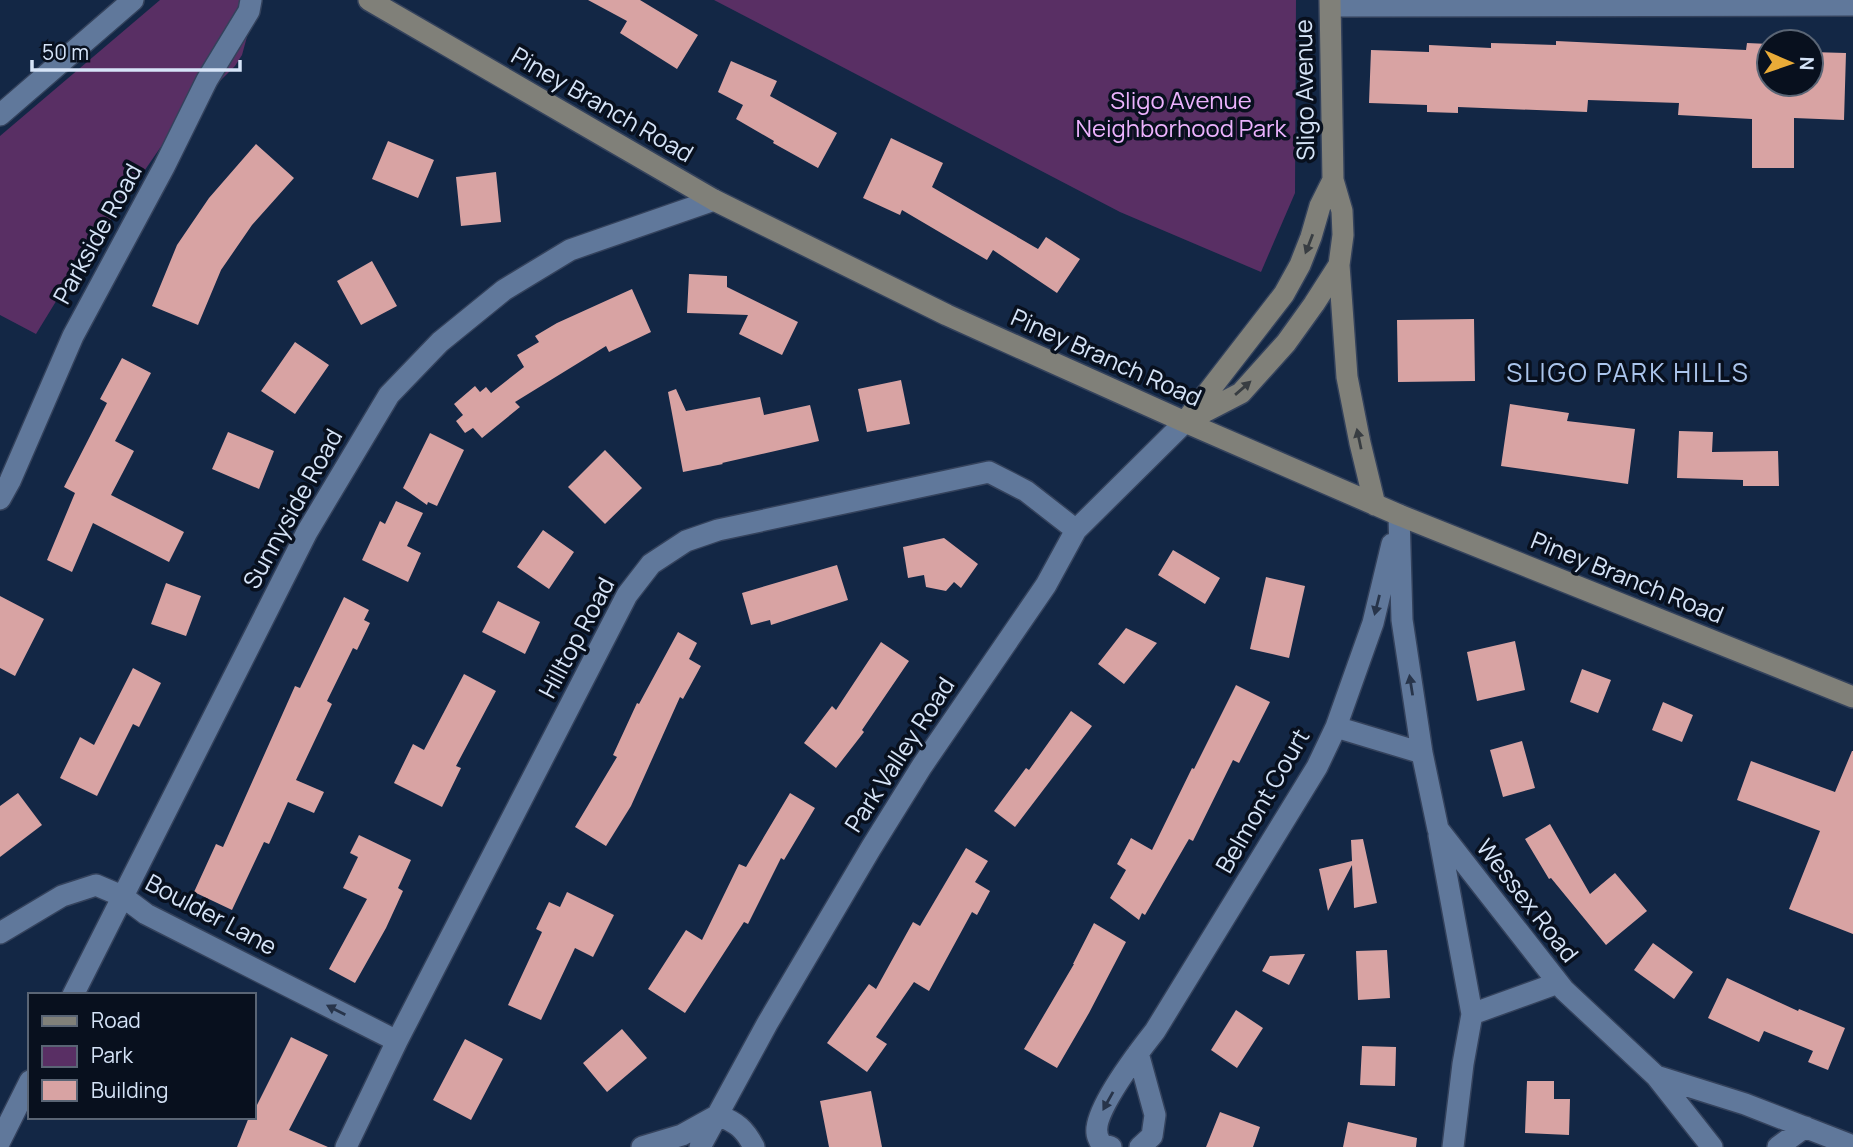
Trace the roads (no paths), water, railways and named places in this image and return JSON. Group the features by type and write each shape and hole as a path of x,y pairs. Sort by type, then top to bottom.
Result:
{"main road":[{"name":"Piney Branch Road","path":"369,0 714,200 947,315 1375,505 1853,697"},
{"name":"Sligo Avenue","path":"1185,422 1241,393 1286,343 1339,265 1343,235 1342,211 1333,180 1331,3"},
{"name":"Sligo Avenue","path":"1185,422 1284,294 1300,265 1320,206 1333,180"},
{"path":"1339,265 1347,377 1375,505"}],"street":[{"path":"0,115 133,0"},
{"name":"Parkside Road","path":"0,499 73,336 164,167 207,80 249,11 251,0"},
{"path":"1331,3 1853,5"},
{"name":"Sunnyside Road","path":"74,993 307,532 389,394 440,342 504,290 570,250 714,200"},
{"name":"Park Valley Road","path":"700,1147 767,1024 871,848 922,766 1046,585 1076,530 1185,422"},
{"name":"Hilltop Road","path":"346,1147 397,1041 627,595 651,564 686,541 718,530 989,472 1026,491 1076,530"},
{"name":"Belmont Court","path":"1111,1147 1101,1144 1096,1132 1101,1114 1317,767 1336,727 1373,623 1399,515"},
{"name":"Wessex Road","path":"1399,515 1402,620 1422,753 1438,830 1558,983 1656,1076 1745,1104 1853,1146"},
{"path":"1336,727 1422,753"},
{"path":"1438,830 1472,1014 1452,1147"},
{"name":"Boulder Lane","path":"0,933 62,896 96,885 122,896 146,914 397,1041"},
{"path":"1472,1014 1558,983"},
{"path":"1138,1053 1155,1115 1152,1136 1140,1147"},
{"path":"1656,1076 1712,1147"},
{"path":"0,1141 28,1085"},
{"path":"642,1147 682,1135 718,1115 740,1126 754,1147"},
{"path":"1778,1147 1805,1127"}],"district":[{"name":"SLIGO PARK HILLS","path":"1628,373"}],"park label":[{"name":"Sligo Avenue Neighborhood Park","path":"1181,115"}]}
